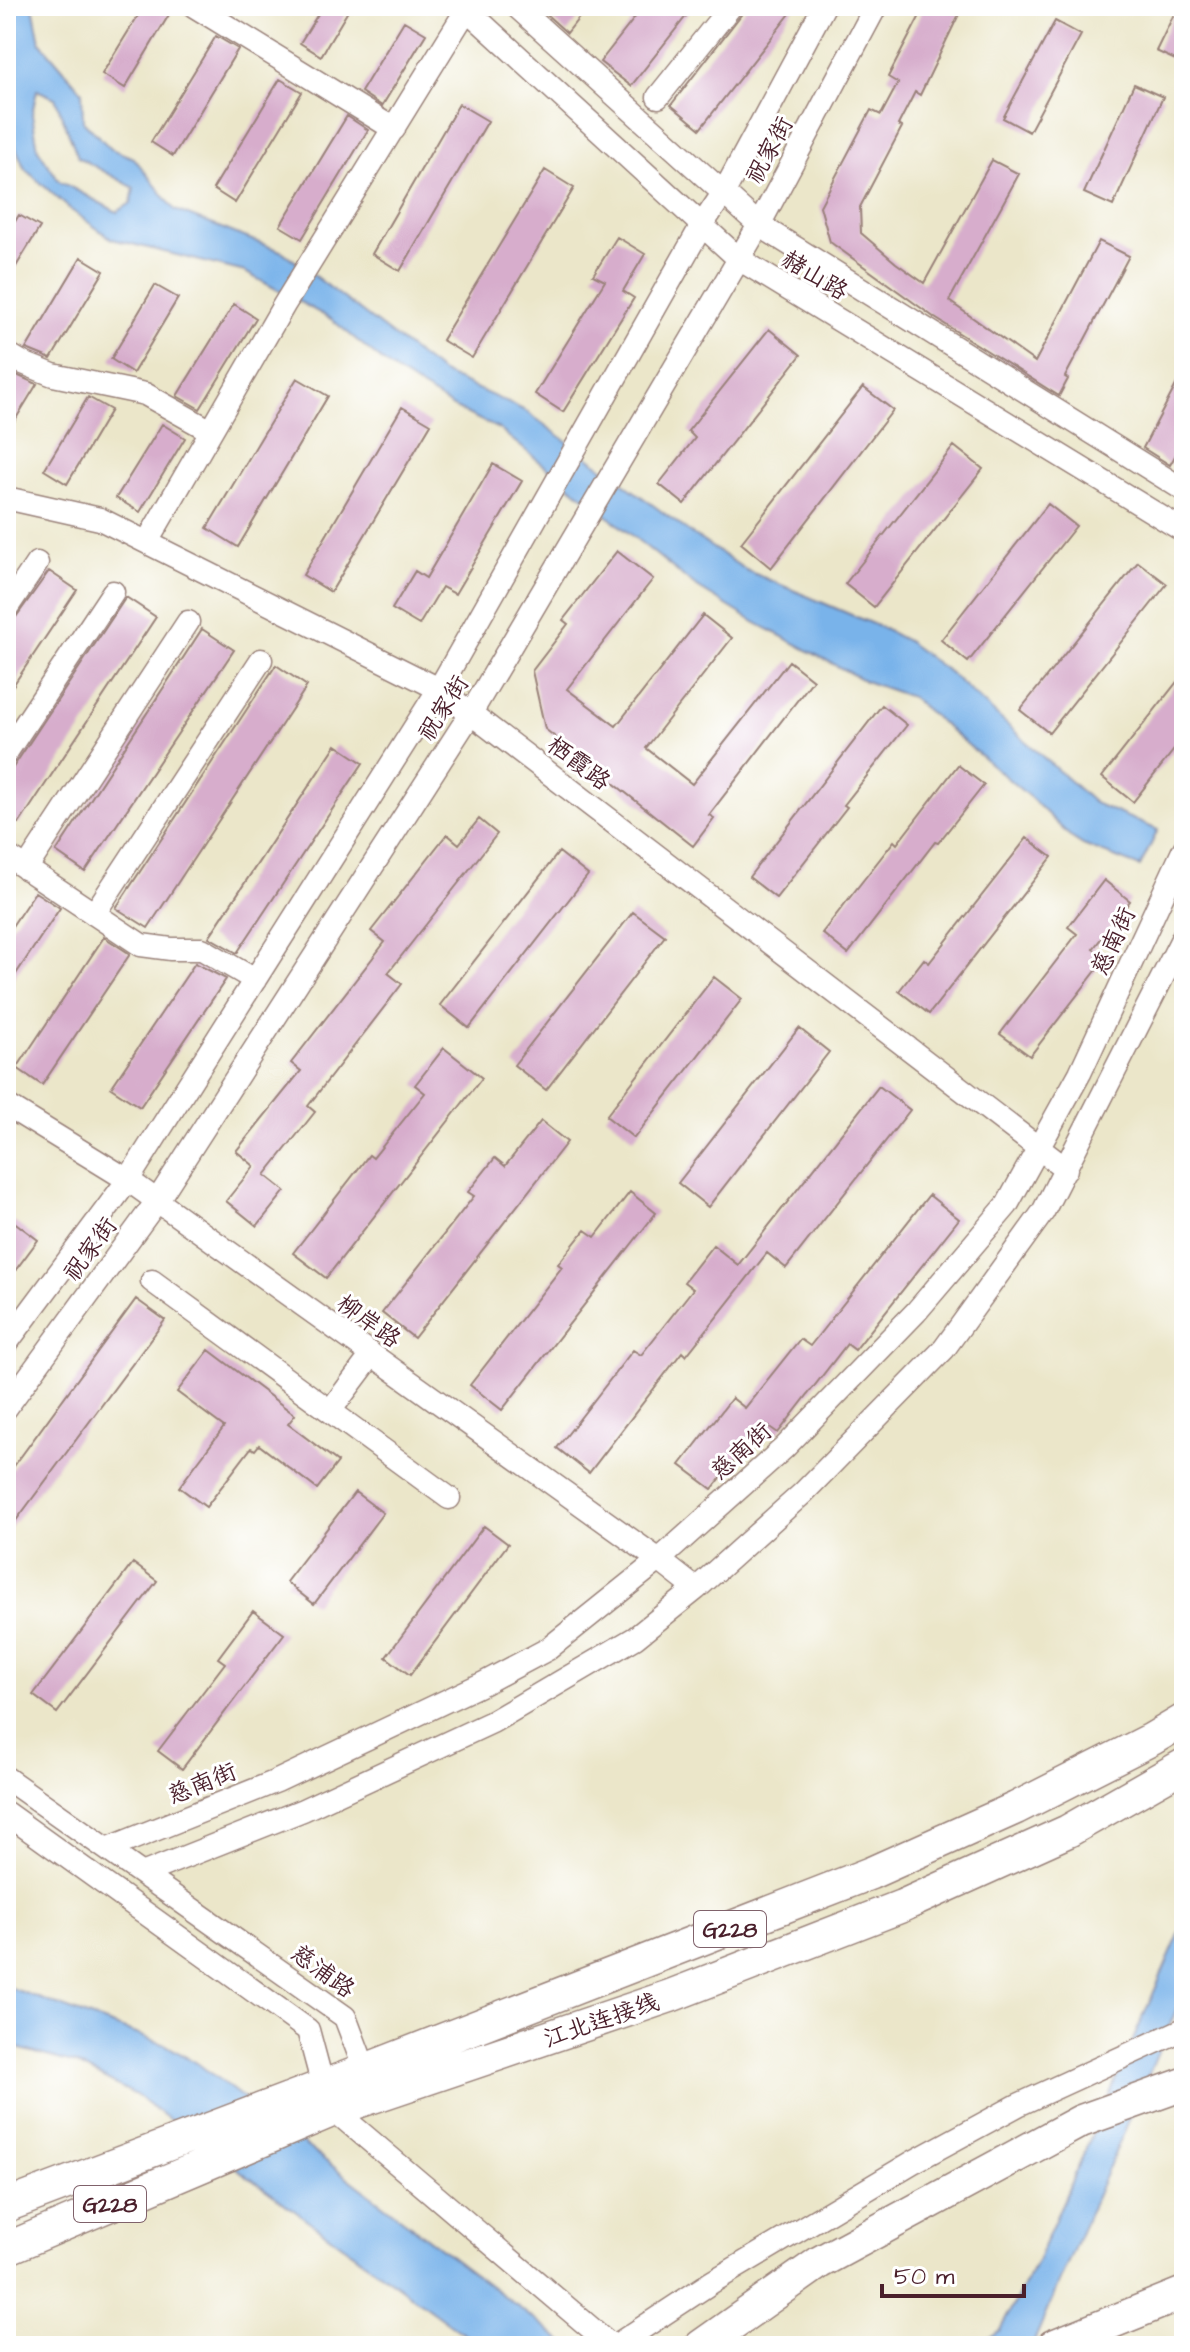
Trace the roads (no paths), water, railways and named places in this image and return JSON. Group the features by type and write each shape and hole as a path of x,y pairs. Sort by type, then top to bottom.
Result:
{"highway":[{"name":"江北连接线","path":"6,2249 302,2124 328,2098 365,2070 871,1873 1016,1808 1184,1720"},
{"name":"江北连接线","path":"6,2206 262,2109 328,2098 670,1996 902,1906 1068,1831 1184,1765"},
{"path":"701,2346 820,2262 1081,2121 1184,2084"},
{"path":"1053,2346 1184,2293"}],"street":[{"path":"194,6 394,129"},
{"path":"658,97 731,6"},
{"name":"祝家街","path":"6,1344 128,1180 439,689 702,225 724,192 824,6"},
{"name":"祝家街","path":"6,1408 157,1201 471,713 759,225 876,6"},
{"name":"赭山路","path":"519,7 759,225 1184,490"},
{"path":"147,542 284,305 465,8"},
{"name":"赭山路","path":"465,8 739,259 1184,531"},
{"path":"6,353 53,375 145,394 211,431"},
{"name":"栖霞路","path":"6,498 100,519 439,689 1066,1169"},
{"path":"6,609 37,563"},
{"path":"6,753 113,592"},
{"path":"26,869 188,622"},
{"path":"94,914 261,660"},
{"name":"慈南街","path":"107,1849 277,1781 484,1683 548,1649 659,1560 784,1448 916,1312 1007,1205 1080,1073 1184,849"},
{"path":"6,855 141,945 202,949 255,980"},
{"path":"142,1874 303,1810 492,1722 635,1638 696,1589 803,1493 944,1349 1043,1212 1184,935"},
{"name":"柳岸路","path":"6,1105 128,1180 696,1589"},
{"path":"152,1281 449,1498"},
{"path":"330,1411 372,1355"},
{"name":"慈浦路","path":"6,1778 345,2017 365,2070"},
{"path":"6,1813 308,2030 328,2098 613,2346 725,2273 913,2162 1018,2105 1184,2029"}],"water":[{"path":"6,6 33,6 40,42 82,91 83,121 111,149 134,158 175,210 283,252 442,373 526,411 692,534 746,570 907,641 950,673 1094,803 1158,830 1140,867 1072,838 1032,799 911,697 865,681 749,619 694,585 499,429 453,407 391,368 331,319 245,272 112,239 71,210 25,169 8,130 6,74 15,43 6,21","holes":["37,90 55,98 78,157 134,188 131,203 117,212 59,181 38,149 32,114"]},
{"path":"1184,1923 1184,1992 1032,2346 964,2346 975,2345 1000,2330 1037,2261"},
{"path":"11,1988 166,2045 201,2066 569,2346 480,2346 136,2095 76,2064 6,2045 6,1989"}]}
